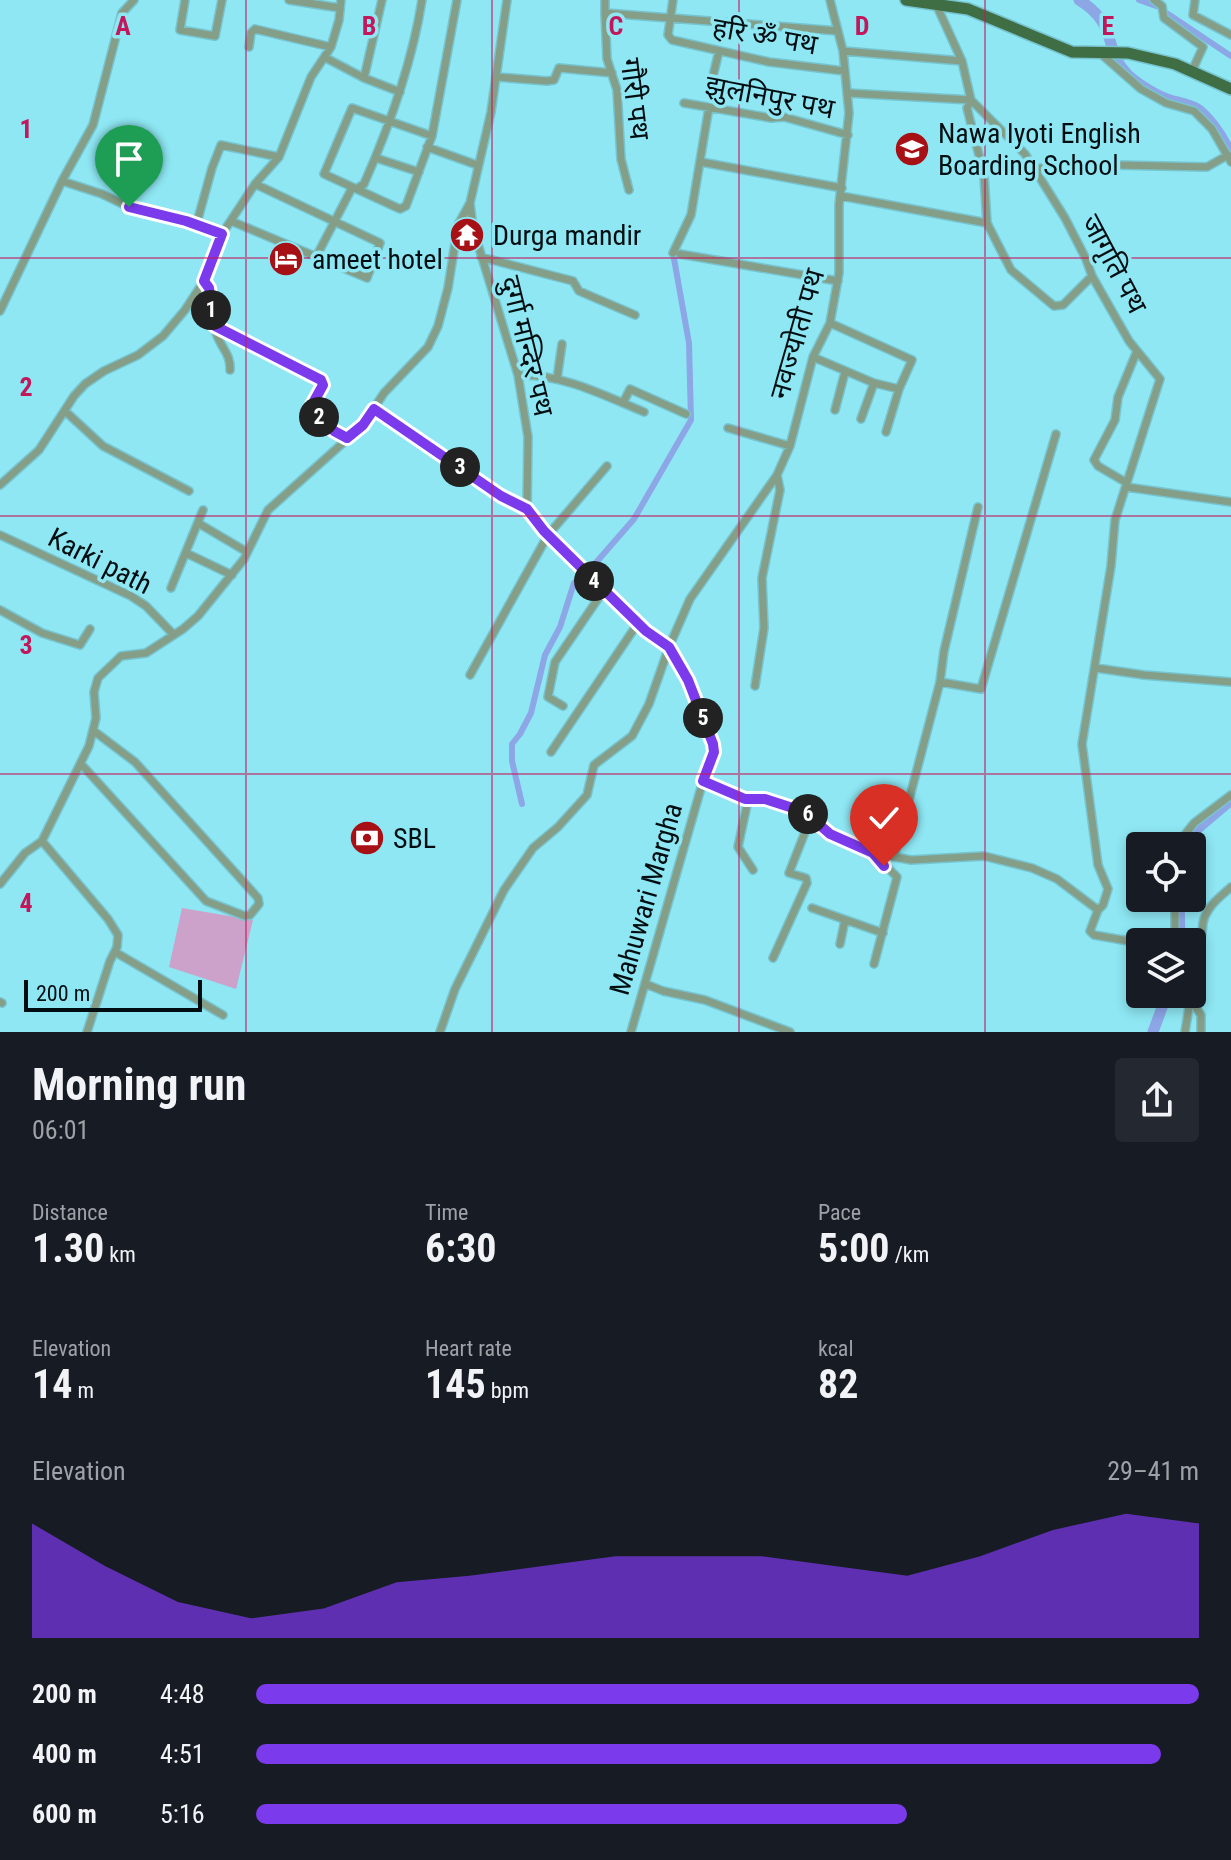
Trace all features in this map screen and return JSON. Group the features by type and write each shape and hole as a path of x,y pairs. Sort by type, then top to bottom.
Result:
{"main road":[{"path":"906,0 943,3 978,12 1079,54 1110,53 1158,59 1231,89"}],"street":[{"path":"0,311 96,117 122,13 134,0"},
{"path":"185,0 180,30 215,36 222,0"},
{"path":"0,485 39,450 74,396 94,377 138,355 174,326 204,281 222,234 255,184 279,157 311,77 331,47 339,20 340,4 289,0"},
{"path":"364,78 382,0"},
{"path":"316,257 355,188 364,184 376,158 416,38 422,0"},
{"path":"432,136 352,108 324,174 400,209 406,206 432,136 457,0"},
{"name":"दुर्गा मन्दिर पथ","path":"507,0 497,77 470,203 481,257 518,375 528,437 527,509"},
{"name":"गौरी पथ","path":"605,0 607,59 617,90 621,159 629,190"},
{"path":"671,19 673,0"},
{"name":"नवज्योती पथ","path":"440,1032 455,989 504,890 533,848 558,827 587,795 594,765 632,736 649,704 692,595 777,475 790,446 813,357 830,323 838,281 849,113 843,51 830,0"},
{"path":"1154,0 1162,6 1164,18 1203,47 1192,71"},
{"path":"1195,0 1193,15 1231,35"},
{"path":"943,3 971,100 967,108 984,175 987,223 1011,270 1054,306 1063,305 1092,276"},
{"path":"605,13 838,31"},
{"name":"हरि ॐ पथ","path":"671,19 668,35 672,40 769,62 844,71"},
{"path":"249,47 251,33 255,29 331,47"},
{"path":"713,76 719,51"},
{"path":"843,51 962,61"},
{"path":"1035,169 1070,164 1207,167 1230,158 1212,129 1194,111 1166,103 1141,89 1110,53"},
{"path":"326,58 400,92"},
{"path":"497,77 554,80 559,68 612,73"},
{"path":"847,93 971,100"},
{"name":"जागृति पथ","path":"971,100 1025,154 1065,218 1092,276 1137,351 1160,379 1126,485"},
{"name":"झुलनिपुर पथ","path":"684,103 771,118 784,117 848,135"},
{"path":"709,107 691,215 676,254 838,281"},
{"path":"196,226 221,145 279,157"},
{"path":"427,147 477,165"},
{"path":"376,158 419,172"},
{"path":"701,162 987,223"},
{"path":"62,181 129,207 186,221 222,234"},
{"path":"231,221 367,278 380,243 255,184"},
{"path":"0,884 25,853 42,841 81,764 94,731 94,692 102,674 121,656 146,653 198,616 232,575 268,510 363,425 384,393 421,356 433,338 448,288 458,225 470,203"},
{"path":"481,257 573,281 579,291 635,315"},
{"path":"204,281 209,288 215,326 223,348 231,357 230,370"},
{"path":"830,323 912,360 886,432"},
{"path":"215,326 321,380 323,385 312,405 313,411 334,431 347,438"},
{"path":"557,379 562,344"},
{"path":"1137,351 1118,397 1115,420 1094,460 1126,485 1231,502"},
{"path":"813,357 874,383 899,389"},
{"path":"835,410 845,372"},
{"path":"518,375 557,379 644,412"},
{"path":"861,419 874,383"},
{"path":"623,403 630,389 686,414"},
{"path":"374,409 501,496 527,509 548,535 604,590 669,647"},
{"path":"65,411 103,446 189,491"},
{"path":"728,428 790,446"},
{"path":"940,682 981,689 1056,434"},
{"path":"470,675 548,535 607,466"},
{"path":"755,686 764,628 762,578 780,490 777,475"},
{"path":"1126,485 1115,520 1096,668 1082,744 1098,865 1108,889 1090,931 1108,939 1126,941"},
{"path":"894,857 940,682 944,651 978,507"},
{"path":"171,588 203,510"},
{"path":"198,523 247,552"},
{"name":"Karki path","path":"0,535 131,596 146,606 174,635"},
{"path":"186,553 232,575"},
{"path":"563,706 548,697 555,662 604,590"},
{"path":"0,610 42,633 80,645 90,629"},
{"path":"551,752 638,623"},
{"name":"Mahuwari Margha","path":"631,1032 714,752 688,680 669,647"},
{"path":"1096,668 1231,682"},
{"path":"81,764 206,901 245,916 250,915 259,904 258,898 135,762 94,731"},
{"path":"703,781 748,800 765,799 805,812 830,834 873,853 911,860 984,856 1004,860 1057,879 1098,910"},
{"path":"1187,832 1231,795"},
{"path":"748,800 738,847 753,870"},
{"path":"773,958 807,883 806,878 789,873 811,817"},
{"path":"42,841 113,927 118,939 87,1032"},
{"path":"873,853 897,877 874,964"},
{"path":"0,866 8,873"},
{"path":"1203,928 1204,918 1211,906 1231,887"},
{"path":"812,908 883,933"},
{"path":"840,944 845,920"},
{"path":"115,952 223,1015"},
{"path":"646,984 705,1000 790,1032"},
{"path":"1185,1032 1189,1008"},
{"path":"1197,1008 1201,1015 1201,1032"}],"shaded area":[{"path":"182,908 253,920 236,989 169,967"}],"waterway":[{"path":"1079,0 1100,18 1115,57 1128,75 1159,96 1199,110 1217,131 1231,155"},
{"path":"1139,0 1159,7"},
{"path":"1168,14 1231,56"},
{"path":"522,804 512,761 512,744 531,713 545,655 560,627 574,583 586,574 634,519 691,420 689,343 673,253"},
{"path":"1193,832 1231,800"},
{"path":"1179,912 1180,928"},
{"path":"1153,1032 1162,1008"}],"place":[{"name":"Nawa Iyoti English Boarding School","path":"912,149"},
{"name":"Durga mandir","path":"467,235"},
{"name":"ameet hotel","path":"286,259"},
{"name":"SBL","path":"367,838"}],"route":[{"path":"129,207 186,221 222,234 204,281 209,288 215,326 321,380 323,385 312,405 313,411 334,431 347,438 363,425 374,409 501,496 527,509 585,572 646,631 669,647 688,680 713,744 714,752 703,781 748,800 765,799 805,812 830,834 873,853 884,866"}]}
